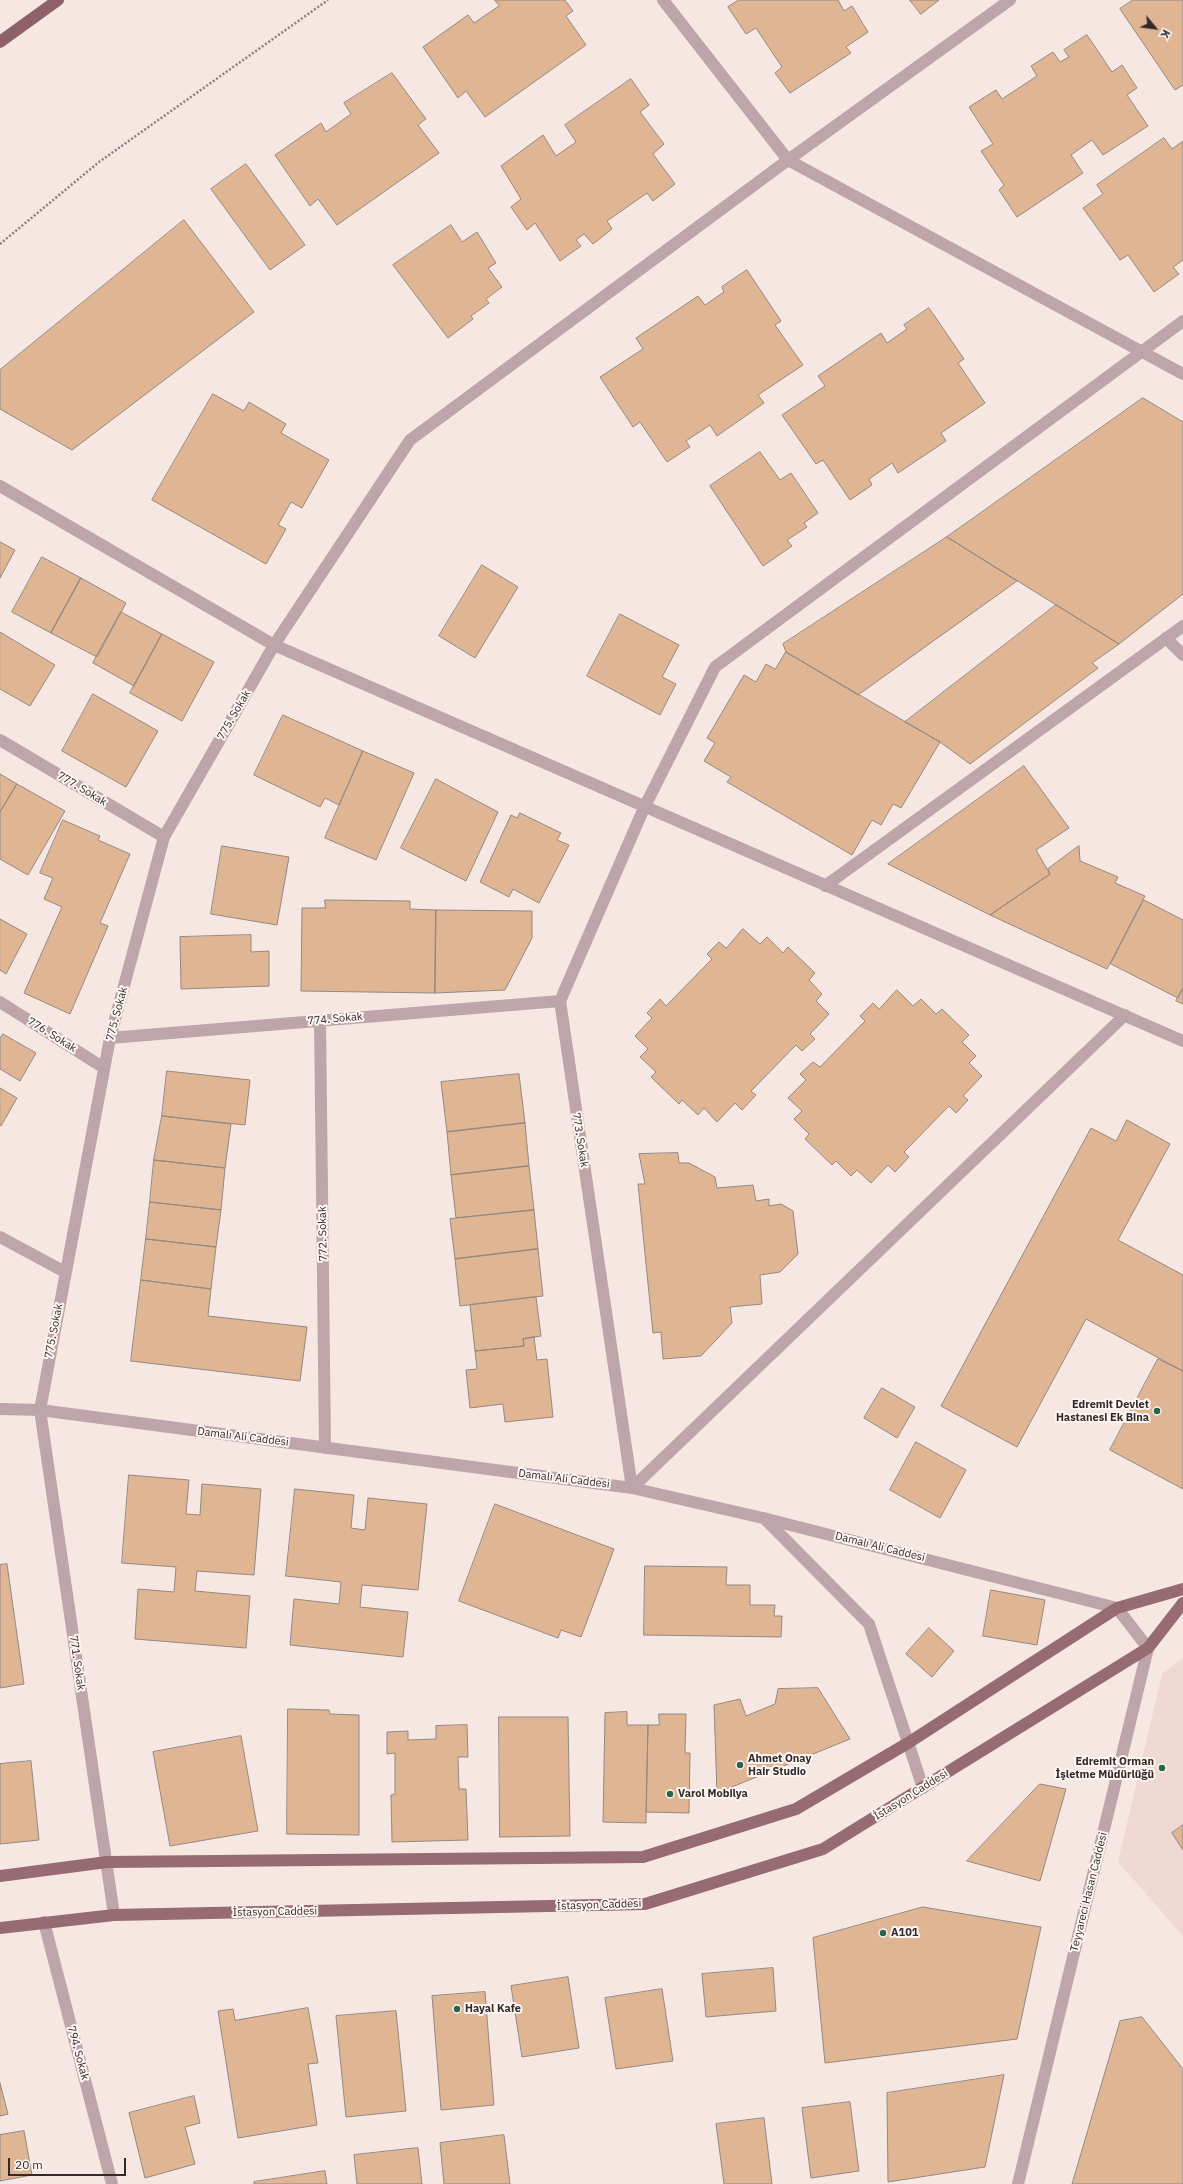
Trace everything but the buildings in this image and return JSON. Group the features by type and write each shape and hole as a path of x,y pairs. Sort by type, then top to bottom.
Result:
{"highway":[{"path":"0,42 58,0"}],"main road":[{"path":"0,1876 107,1862 643,1857 796,1809 908,1743 1117,1608 1183,1589"},
{"name":"İstasyon Caddesi","path":"0,1928 114,1915 645,1904 823,1849 1148,1648 1183,1603"}],"street":[{"path":"663,0 788,160 1183,374"},
{"name":"775. Sokak","path":"40,1410 110,1038 164,837 274,646 410,440 788,160 1010,0"},
{"path":"560,1001 644,808 715,667 1141,350 1183,321"},
{"path":"0,486 274,646 644,808 1183,1040"},
{"path":"825,886 1183,626"},
{"path":"1166,638 1183,655"},
{"name":"777. Sokak","path":"0,740 164,837"},
{"name":"774. Sokak","path":"110,1038 560,1001"},
{"name":"773. Sokak","path":"560,1001 632,1488"},
{"name":"776. Sokak","path":"0,1002 104,1068"},
{"path":"632,1488 1125,1015"},
{"name":"772. Sokak","path":"320,1020 325,1448"},
{"path":"0,1237 65,1272"},
{"name":"Damalı Ali Caddesi","path":"0,1409 40,1410 632,1488 763,1518 1117,1608"},
{"name":"771. Sokak","path":"40,1410 114,1915"},
{"path":"763,1518 869,1624 923,1788"},
{"path":"1117,1608 1148,1648"},
{"name":"Teyyareci Hasan Caddesi","path":"1018,2184 1148,1648"},
{"name":"794. Sokak","path":"44,1922 112,2184"}],"path":[{"path":"0,244 99,162 328,0"}],"shaded area":[{"name":"Edremit Orman İşletme Müdürlüğü","path":"1183,1658 1183,1936 1118,1862 1162,1674"}],"place":[{"name":"Edremit Devlet Hastanesi Ek Bina","path":"1157,1411"},
{"name":"Ahmet Onay Hair Studio","path":"740,1765"},
{"name":"Edremit Orman İşletme Müdürlüğü","path":"1162,1768"},
{"name":"Varol Mobilya","path":"670,1794"},
{"name":"A101","path":"883,1933"},
{"name":"Hayal Kafe","path":"457,2009"}]}
